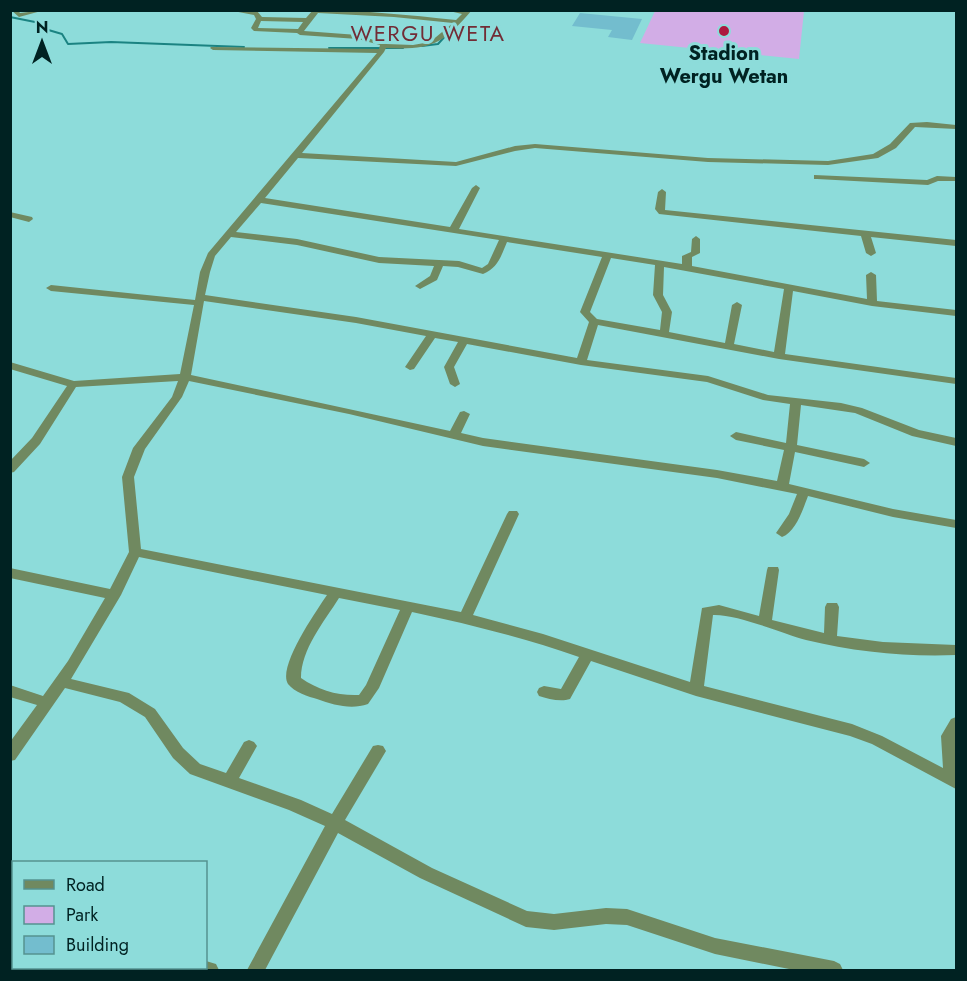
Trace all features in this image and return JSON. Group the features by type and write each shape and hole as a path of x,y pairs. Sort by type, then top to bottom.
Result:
{"street":[{"path":"14,10 18,15 42,10"},
{"path":"10,755 62,682 114,595 135,552 128,477 139,448 177,397 185,377 205,272 211,255 259,200 382,48 381,42 369,39 303,34 299,31 254,30 259,19 257,13 231,10"},
{"path":"448,10 468,12"},
{"path":"299,31 316,11 394,15 458,22"},
{"path":"213,48 382,48 433,44 468,12"},
{"path":"259,19 308,20"},
{"path":"296,155 421,164 456,164 510,148 535,146 698,160 828,163 875,156 893,146 913,125 927,123 957,127"},
{"path":"817,177 928,183 937,178 957,179"},
{"path":"453,231 476,188"},
{"path":"662,192 659,209 662,212 957,243"},
{"path":"259,200 660,263 872,303 957,314"},
{"path":"10,214 29,219"},
{"path":"865,233 871,253"},
{"path":"228,234 297,242 379,260 459,264 483,271 492,266 504,239"},
{"path":"687,268 687,256 695,253 696,238"},
{"path":"607,256 585,312 594,321 780,356 957,381"},
{"path":"420,286 434,278 440,263"},
{"path":"660,263 658,295 667,310 664,335"},
{"path":"871,275 872,303"},
{"path":"780,356 789,287"},
{"path":"51,288 200,300 356,320 581,362 708,379 767,398 858,410 916,433 957,442"},
{"path":"729,346 737,305"},
{"path":"581,362 594,321"},
{"path":"410,367 432,335"},
{"path":"455,384 449,367 464,340"},
{"path":"10,365 73,384 185,377 483,442 717,474 782,486 883,512 957,524"},
{"path":"10,469 36,441 73,384"},
{"path":"782,486 791,446 796,403"},
{"path":"453,435 464,414"},
{"path":"736,436 864,462"},
{"path":"782,533 795,515 804,492"},
{"path":"465,618 513,514"},
{"path":"135,552 465,618 543,639 587,656 696,690 852,730 877,740 954,781"},
{"path":"765,623 773,570"},
{"path":"10,573 114,595"},
{"path":"336,591 300,656 293,675 294,681 302,687 352,702 363,700 372,688 408,606"},
{"path":"830,640 832,607"},
{"path":"696,690 707,612 712,609 720,609 830,640 888,649 957,650"},
{"path":"544,692 565,696 587,656"},
{"path":"62,682 124,697 150,713 178,753 195,769 295,805 335,823 426,873 526,919 554,922 606,916 627,917 715,946 834,970"},
{"path":"10,691 47,703"},
{"path":"954,781 948,736 957,723"},
{"path":"229,782 249,746"},
{"path":"256,970 335,823 378,751"}],"green space":[{"name":"Stadion Wergu Wetan","path":"655,11 804,11 799,59 640,43"}],"building":[{"path":"580,13 642,19 632,40 608,37 612,30 572,26"}],"waterway":[{"path":"10,17 40,23 45,29 62,34 68,44 111,42 244,47"},
{"path":"422,46 438,44 448,33"},
{"path":"329,48 403,48"}],"place":[{"name":"Stadion Wergu Wetan","path":"724,31"}],"district":[{"name":"WERGU WETA","path":"428,33"}]}
